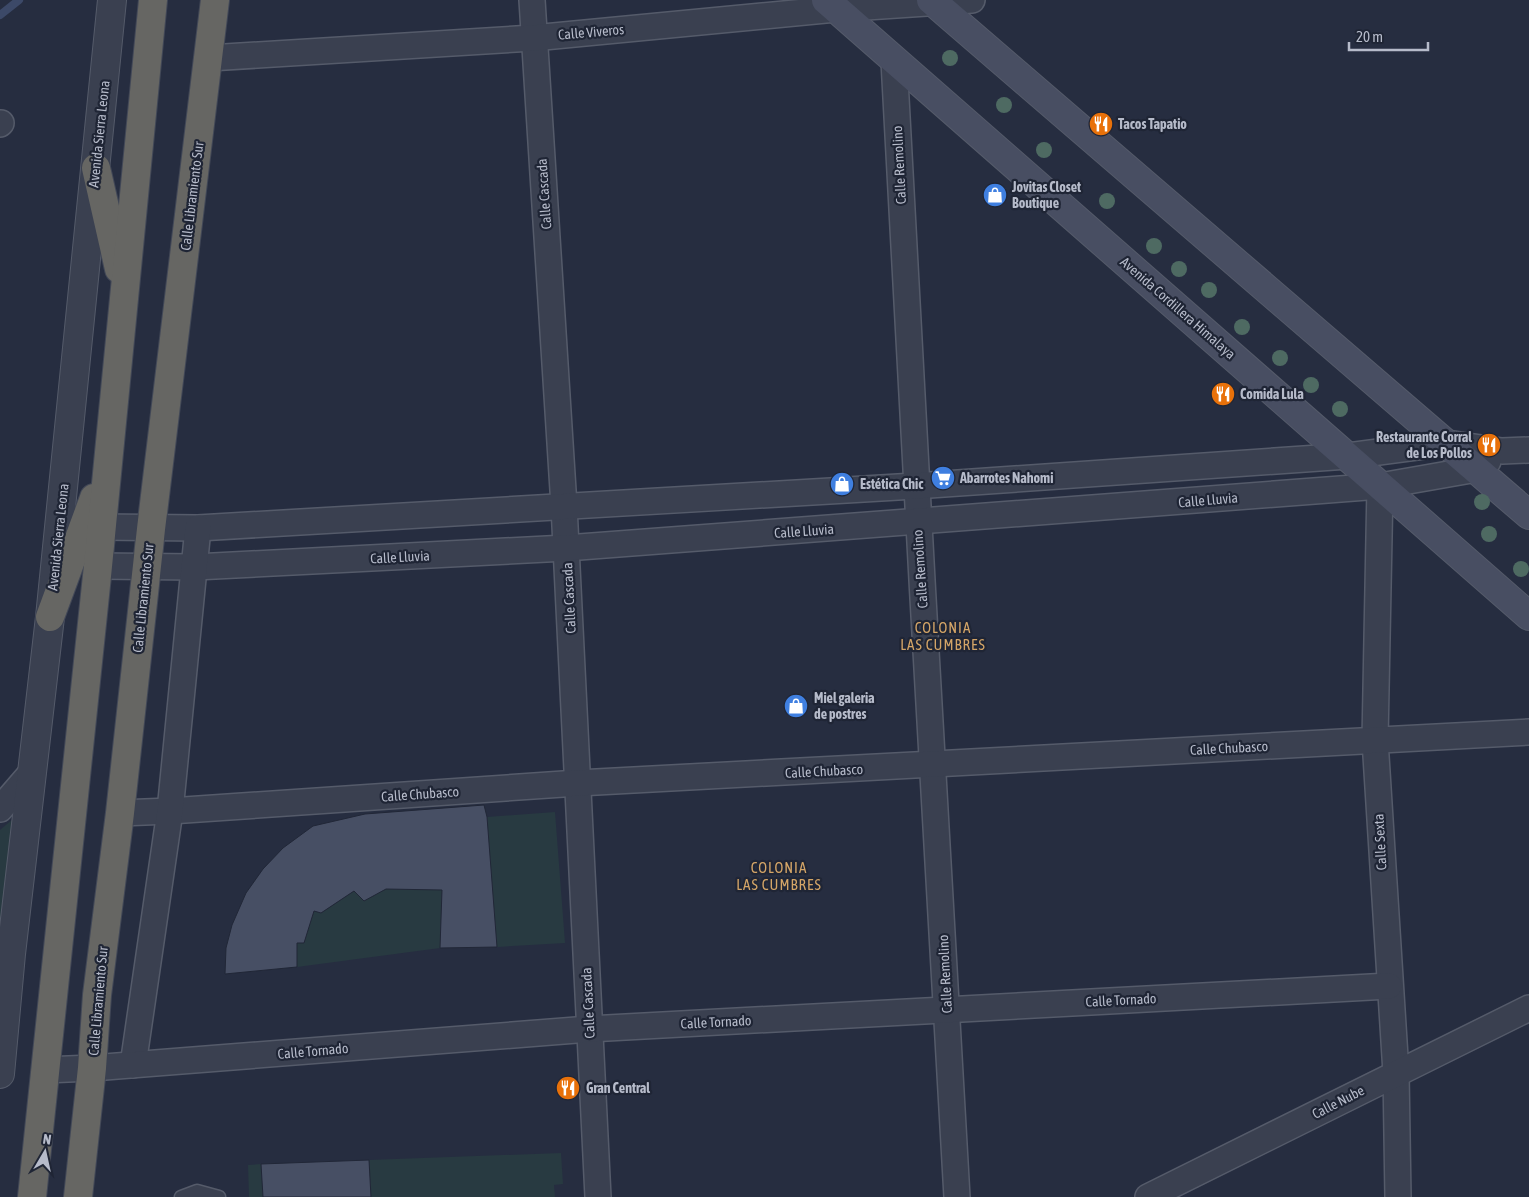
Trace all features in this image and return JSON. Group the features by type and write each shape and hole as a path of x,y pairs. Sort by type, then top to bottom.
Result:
{"highway":[{"path":"32,1197 98,566 153,0"},
{"name":"Calle Libramiento Sur","path":"78,1197 92,1068 97,996 215,0"},
{"path":"96,168 124,291"},
{"path":"50,617 108,461"}],"main road":[{"path":"932,1 1529,515"},
{"name":"Avenida Cordillera Himalaya","path":"831,4 1529,616"}],"street":[{"name":"Avenida Sierra Leona","path":"0,1074 6,946 32,772 50,617 112,0"},
{"name":"Calle Cascada","path":"532,0 564,506 598,1197"},
{"name":"Calle Viveros","path":"209,58 534,38 831,4 972,0"},
{"name":"Calle Remolino","path":"894,61 917,523 933,765 957,1197"},
{"path":"101,528 198,528 915,486 1348,456 1447,443 1502,451 1529,450"},
{"name":"Calle Lluvia","path":"98,566 195,567 566,548 917,523 1380,486 1477,469 1502,451"},
{"name":"Calle Sexta","path":"1380,486 1375,740 1389,986 1396,1073 1398,1197"},
{"path":"133,1065 170,811 198,528"},
{"name":"Calle Chubasco","path":"120,813 578,783 1529,732"},
{"path":"0,809 32,772"},
{"name":"Calle Tornado","path":"45,1070 133,1065 589,1029 1389,986"},
{"name":"Calle Nube","path":"1148,1197 1529,1008"}],"lane":[{"path":"181,1197 197,1191 220,1197"}],"shaded area":[{"path":"555,812 565,943 497,947 487,817"},
{"path":"13,819 4,921 0,918 0,830"},
{"path":"386,889 442,890 440,948 297,967 297,943 304,943 314,911 321,913 354,891 364,901"},
{"path":"561,1153 563,1184 554,1185 555,1197 371,1197 369,1160"},
{"path":"261,1164 263,1197 249,1197 248,1165"}],"building":[{"path":"484,805 487,817 497,947 440,948 442,890 386,889 364,901 354,891 321,913 314,911 304,943 297,943 297,967 225,974 226,948 232,925 246,893 263,869 283,848 313,826 365,814"},
{"path":"369,1160 371,1197 263,1197 261,1164"}],"waterway":[{"path":"0,15 19,0"}],"place":[{"name":"Tacos Tapatio","path":"1101,124"},
{"name":"Jovitas Closet Boutique","path":"995,195"},
{"name":"Comida Lula","path":"1223,394"},
{"name":"Restaurante Corral de Los Pollos","path":"1489,445"},
{"name":"Abarrotes Nahomi","path":"943,478"},
{"name":"Estética Chic","path":"842,484"},
{"name":"Miel galeria de postres","path":"796,706"},
{"name":"Gran Central","path":"568,1088"}],"district":[{"name":"COLONIA LAS CUMBRES","path":"943,636"},
{"name":"COLONIA LAS CUMBRES","path":"779,876"}]}
